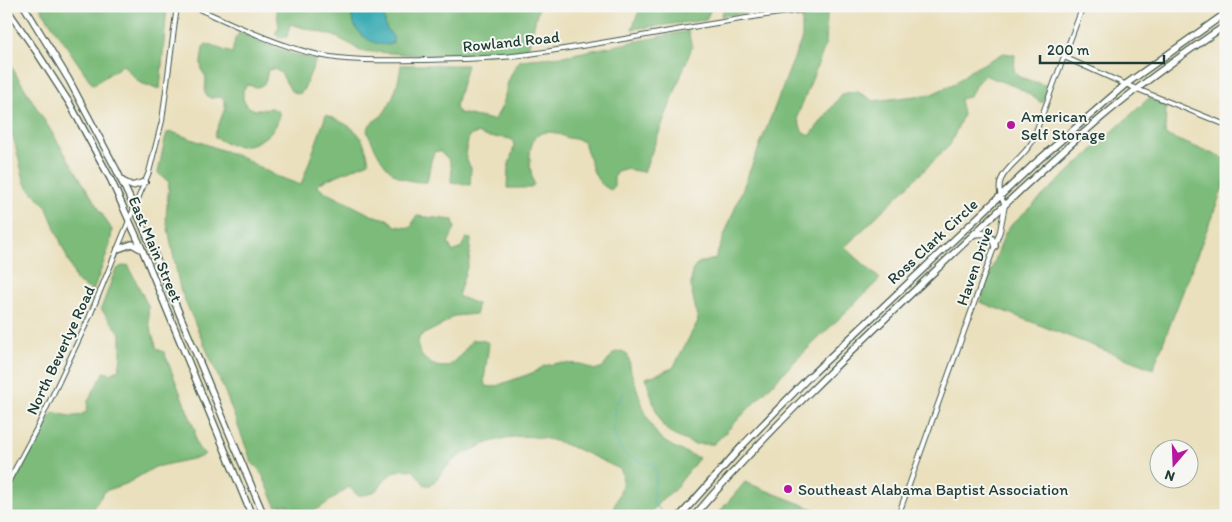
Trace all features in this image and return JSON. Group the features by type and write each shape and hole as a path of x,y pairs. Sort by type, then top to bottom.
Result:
{"highway":[{"name":"East Main Street","path":"24,6 77,93 122,181 264,516"},
{"name":"East Main Street","path":"6,8 41,58 99,155 130,221 252,516"},
{"name":"Ross Clark Circle","path":"680,516 783,403 1056,143 1126,84 1226,12"},
{"name":"Ross Clark Circle","path":"694,516 734,470 791,410 906,298 1065,149 1138,88 1226,25"},
{"path":"122,181 132,186 145,182"},
{"path":"974,234 983,232 988,234 995,246"},
{"path":"118,249 132,244 142,250"},
{"path":"899,291 906,298"},
{"path":"783,403 791,410"}],"street":[{"name":"North Beverlye Road","path":"6,486 34,435 75,350 145,182 162,120 177,6"},
{"name":"Rowland Road","path":"192,6 283,44 320,55 352,59 416,60 522,55 744,17 840,6"},
{"path":"1005,205 1000,196 998,186 1001,178 1027,151 1032,142 1083,6"},
{"path":"1064,57 1226,124"},
{"name":"Haven Drive","path":"898,516 995,246 1005,205"}],"green space":[{"path":"39,6 167,6 160,89 140,83 123,65 93,85"},
{"path":"276,6 350,6 356,29 364,36 393,37 386,28 382,6 539,6 527,52 433,56 360,51 334,36 290,24 287,37 280,37 275,34 279,27"},
{"path":"641,6 712,6 706,20 632,29"},
{"path":"725,6 793,6 721,16"},
{"path":"827,13 826,44 797,117 802,131 810,136 842,94 856,91 874,101 932,94 955,83 970,71 1004,53 1015,55 1014,70 1019,77 1048,86 1042,103 1019,88 984,75 969,97 960,99 963,115 950,145 845,247 880,279 795,361 714,444 693,444 673,435 663,426 655,408 646,378 673,368 698,321 691,287 692,271 698,263 715,259 802,38 802,14"},
{"path":"688,31 692,47 644,172 624,169 617,171 614,177 614,187 611,190 604,186 596,176 583,142 554,133 541,134 535,138 532,144 530,161 534,184 531,188 507,188 508,168 514,147 513,140 508,138 492,138 478,133 469,136 466,150 467,161 471,168 470,185 451,182 451,164 439,151 434,152 427,182 404,179 395,174 382,161 367,131 370,125 383,114 390,103 397,85 401,65 467,65 455,108 459,113 493,120 502,106 508,82 520,60 563,56"},
{"path":"239,33 289,53 316,60 303,91 299,94 291,91 281,73 274,69 268,70 263,85 257,87 247,85 243,90 243,99 247,106 255,110 272,108 279,112 279,119 272,131 261,140 237,146 214,137 225,108 225,101 221,97 210,98 205,94 206,77 202,71 201,62 203,47 206,44 232,53 235,39"},
{"path":"6,58 112,230 110,245 93,291 77,282 46,206 25,184 14,140 6,124"},
{"path":"1149,98 1166,107 1165,135 1226,159 1226,180 1153,369 980,302 1005,233 1013,223"},
{"path":"326,115 350,127 360,136 367,151 369,162 324,181 317,185 320,189 371,215 387,219 396,226 409,228 417,216 453,220 455,228 448,243 453,252 461,248 466,238 471,239 469,261 458,296 477,304 476,314 454,316 442,325 420,336 419,349 425,359 434,365 445,367 459,357 472,340 482,340 489,343 484,381 486,386 493,387 535,372 544,366 558,363 581,364 594,370 603,367 614,353 621,351 626,353 641,401 653,428 668,444 699,458 674,490 662,499 648,516 610,516 622,486 623,480 620,469 568,445 535,437 498,440 478,447 455,459 431,485 425,485 413,470 400,470 391,474 372,493 357,495 349,487 323,506 309,513 293,516 288,505 276,506 261,472 252,463 225,392 180,289 166,218 169,182 158,173 167,133 172,132 241,157 276,176 301,185"},
{"path":"128,265 148,306 149,323 157,349 164,352 195,430 196,444 205,454 201,457 155,467 126,484 105,491 93,508 90,516 6,516 6,496 53,412 75,416 83,414 87,411 88,401 104,372 111,374 119,369 121,334 101,309 115,271 120,267"},
{"path":"745,482 831,516 716,516"}],"water":[{"path":"350,6 382,6 386,28 393,37 393,43 382,45 362,35 354,24"}],"waterway":[{"path":"625,392 615,405 614,434 624,454 645,463 652,463 656,472 656,481 652,492 655,494 653,505 660,509 659,516"}],"place":[{"name":"American Self Storage","path":"1011,125"},
{"name":"Southeast Alabama Baptist Association","path":"788,489"}]}
